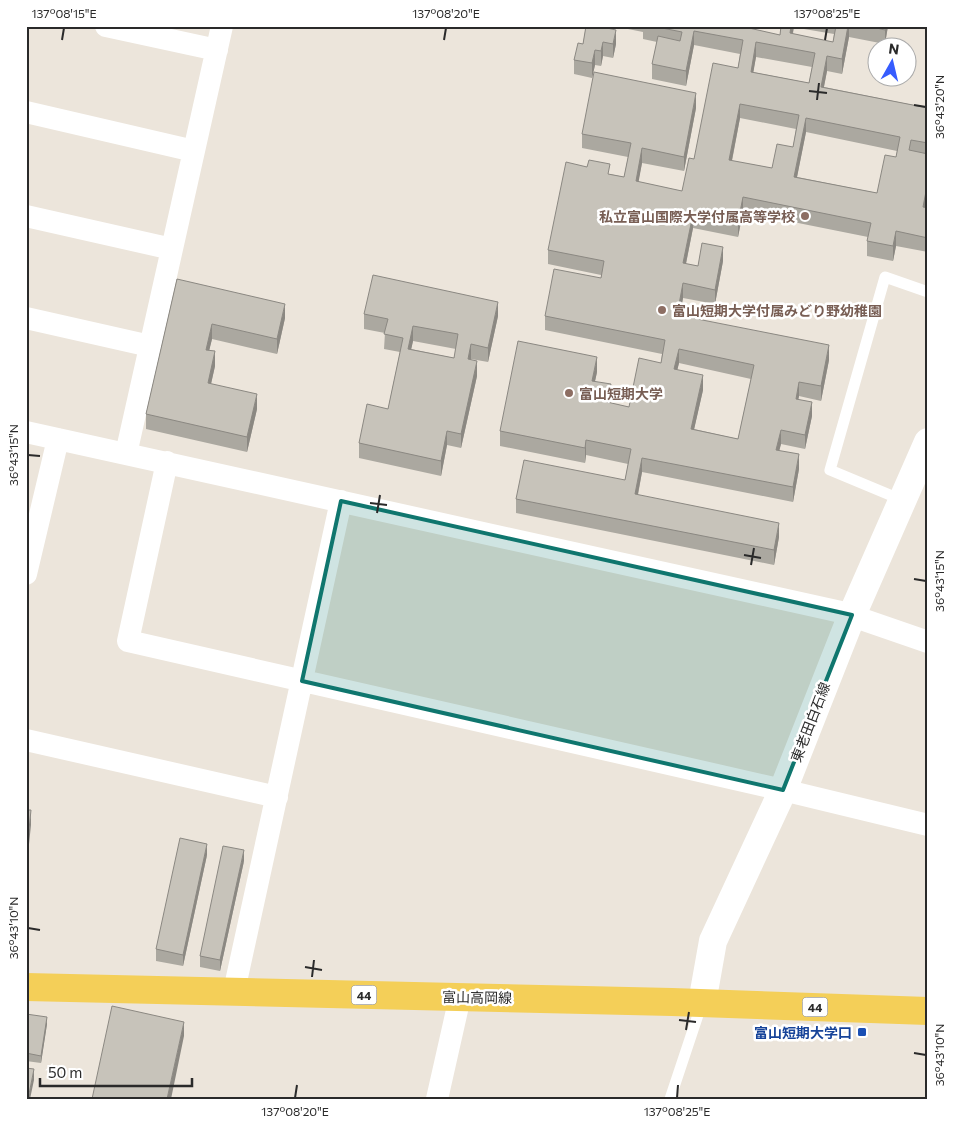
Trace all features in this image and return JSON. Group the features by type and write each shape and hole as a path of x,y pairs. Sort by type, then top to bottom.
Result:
{"main road":[{"name":"東老田白石線","path":"702,1003 713,941 783,790 852,614 928,442"},
{"name":"富山高岡線","path":"26,987 702,1003 928,1011"}],"street":[{"path":"106,26 217,50"},
{"path":"126,454 222,26"},
{"path":"26,112 194,151"},
{"path":"26,216 172,249"},
{"path":"26,318 150,346"},
{"path":"26,432 852,614 928,642"},
{"path":"26,574 58,439"},
{"path":"168,462 128,642 783,790 928,825"},
{"path":"234,991 341,502"},
{"path":"26,740 277,797"},
{"path":"437,1099 460,997"}],"lane":[{"path":"902,500 830,470 885,277 928,292"},
{"path":"670,1099 702,1003"}],"highlighted area":[{"path":"341,501 852,615 783,790 302,681"}],"building":[{"path":"586,26 598,26 616,30 613,44 603,42 601,51 595,50 592,63 574,60 578,43 583,44"},
{"path":"652,26 750,26 749,28 780,35 781,26 791,26 790,33 833,42 836,26 848,26 842,59 827,56 821,87 928,108 928,143 911,140 909,150 928,154 928,181 923,207 928,208 928,238 896,231 893,246 867,241 871,223 743,197 738,222 693,214 683,263 698,266 702,243 723,247 715,290 683,283 677,315 829,345 821,386 799,382 796,399 812,402 805,435 781,430 776,450 799,454 793,487 642,458 635,494 779,523 774,550 516,499 524,460 625,480 631,449 586,440 585,448 500,431 518,341 597,357 592,381 611,384 607,402 629,407 639,358 661,363 665,340 545,316 554,269 601,278 604,261 548,250 566,162 587,167 589,160 610,164 608,174 624,177 631,143 582,134 594,72 696,93 684,157 642,148 636,181 682,191 689,158 694,159 713,63 738,68 743,40 694,31 686,71 652,64 658,36 680,41 682,32","holes":["756,42 815,53 809,83 751,72","740,104 799,115 793,147 777,144 772,168 729,160","806,118 900,137 896,157 885,155 877,193 794,177","679,349 754,365 738,439 691,429 703,375 674,369"]},
{"path":"868,26 886,26 885,30"},
{"path":"373,275 498,302 488,348 471,344 468,359 477,361 461,434 447,431 441,461 359,443 367,404 388,409 403,338 384,334 388,319 364,314","holes":["413,326 458,334 454,358 408,349"]},
{"path":"177,279 285,304 277,339 212,324 206,350 215,351 208,383 257,394 247,437 146,414"},
{"path":"26,810 31,810 26,859"},
{"path":"180,838 207,844 183,955 156,949"},
{"path":"223,846 244,850 220,960 200,956"},
{"path":"112,1006 184,1022 167,1099 92,1099"},
{"path":"26,1014 47,1017 41,1056 26,1053"},
{"path":"26,1068 34,1069 28,1099 26,1099"}],"place":[{"name":"私立富山国際大学付属高等学校","path":"805,216"},
{"name":"富山短期大学付属みどり野幼稚園","path":"662,310"},
{"name":"富山短期大学","path":"569,393"},
{"name":"富山短期大学口","path":"862,1032"}]}
